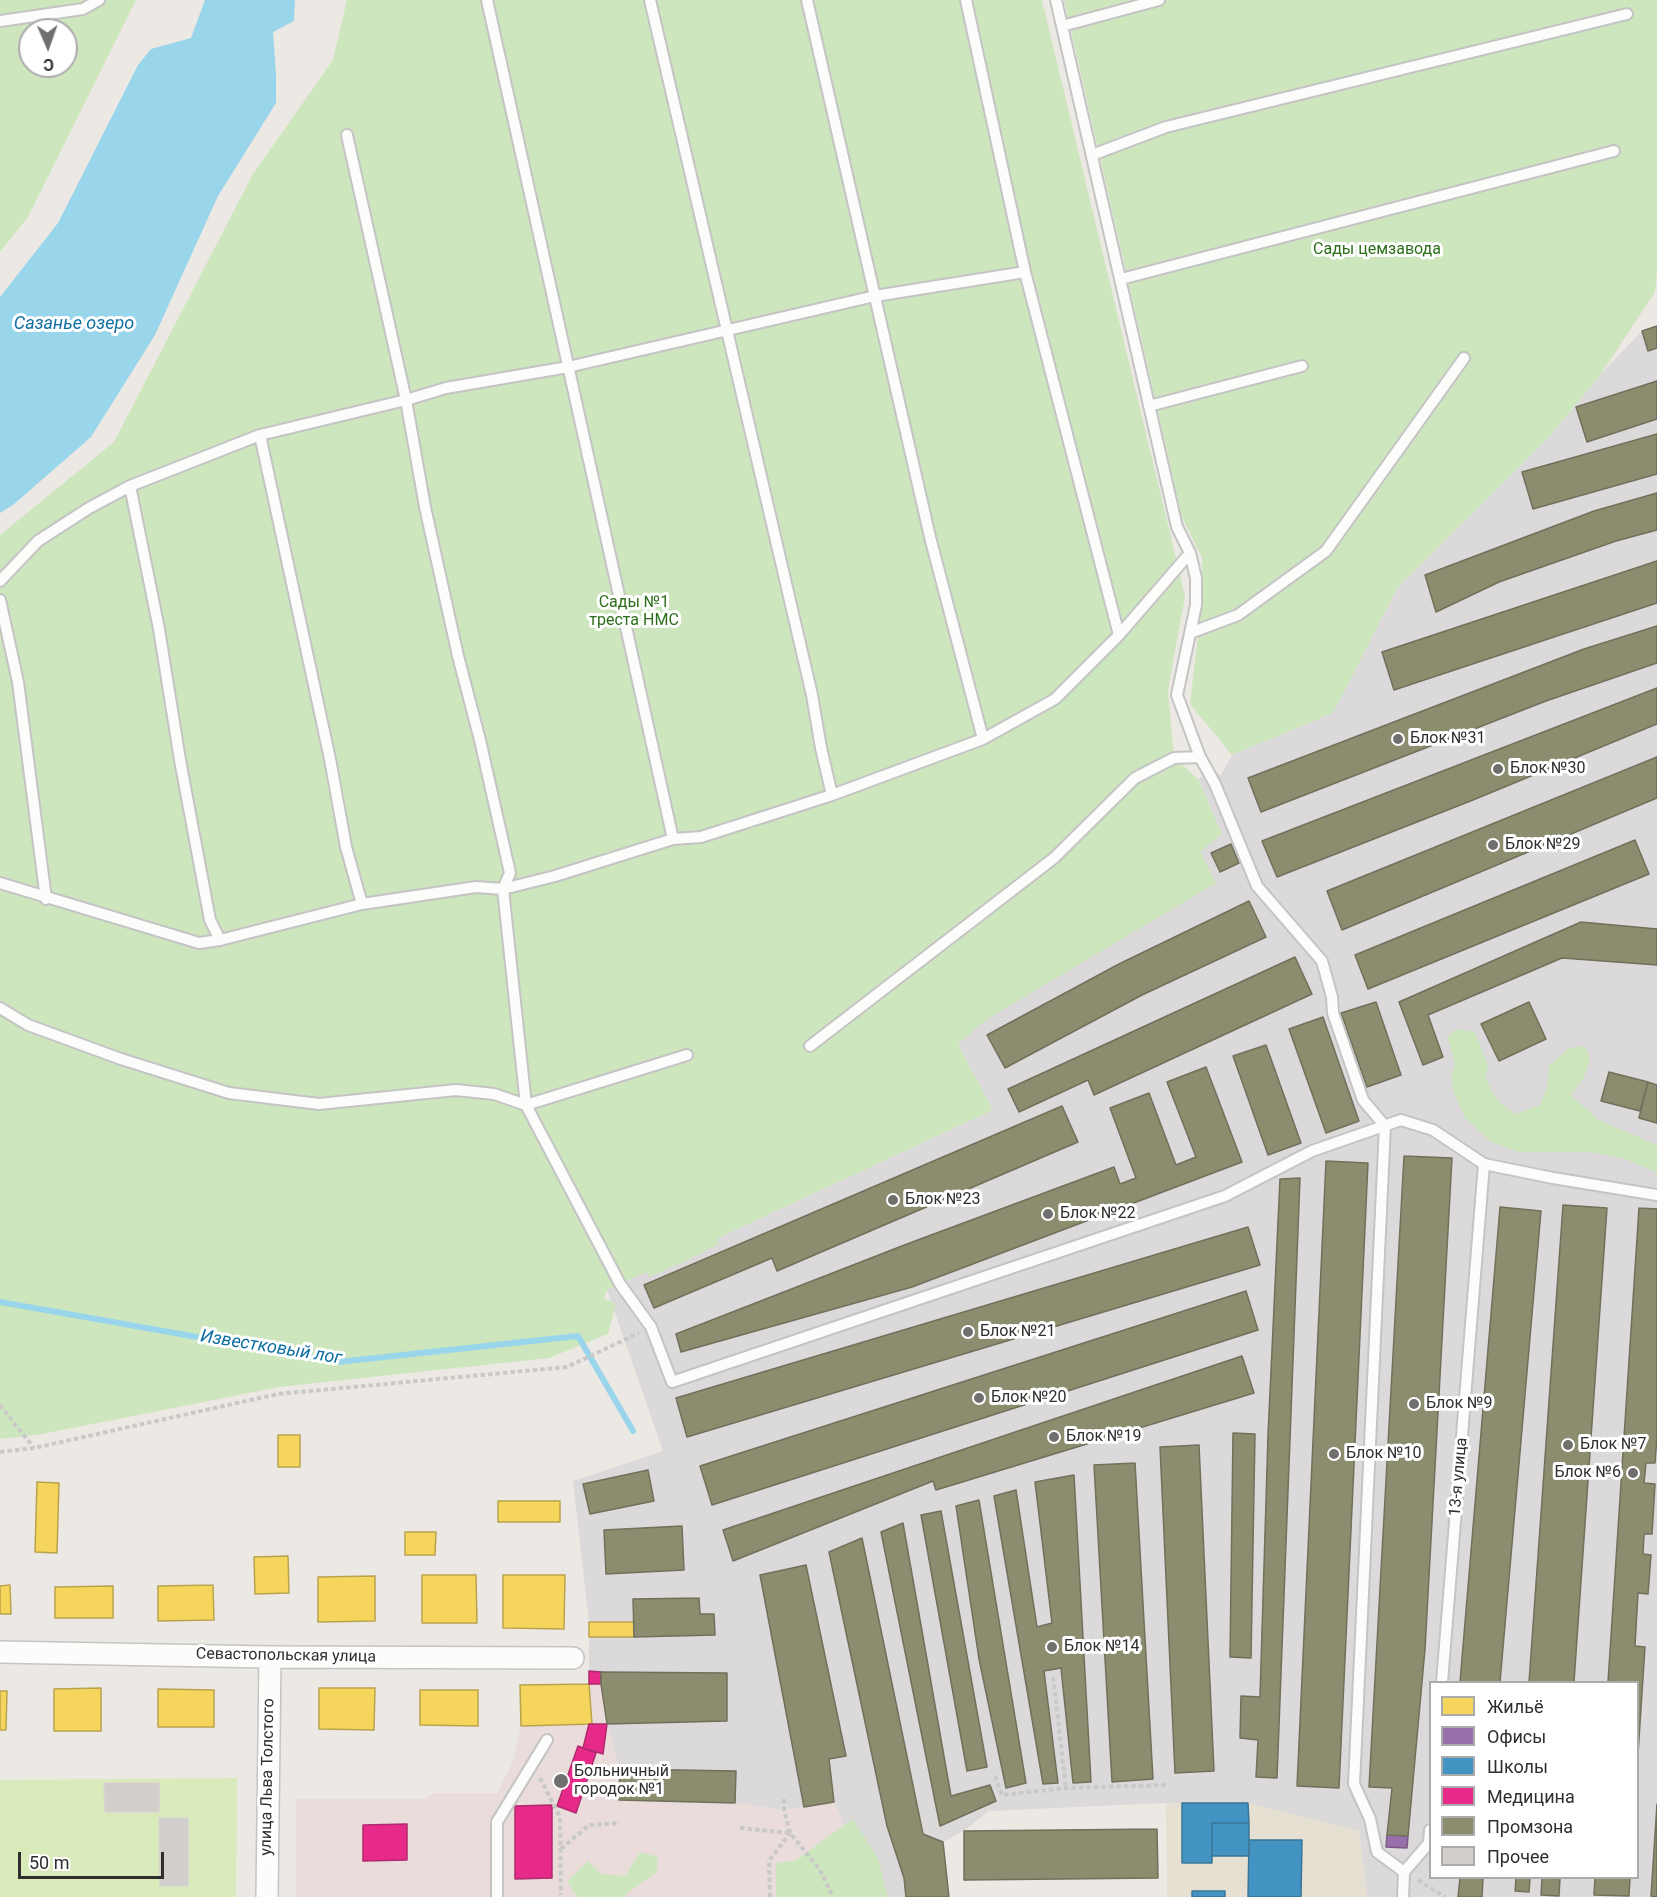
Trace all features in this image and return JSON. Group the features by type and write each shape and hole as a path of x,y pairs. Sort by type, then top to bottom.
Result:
{"street":[{"name":"Севастопольская улица","path":"0,1652 270,1657 573,1658"},
{"name":"улица Льва Толстого","path":"267,1897 270,1657"}],"lane":[{"path":"0,21 83,9 99,0"},
{"path":"487,0 673,839"},
{"path":"650,0 812,695 832,795"},
{"path":"807,0 930,537 983,739"},
{"path":"966,0 1025,272 1119,635"},
{"path":"1056,0 1177,527 1191,553 1196,578 1196,596 1190,633 1177,695 1200,757 1215,784 1257,886 1322,961 1332,997 1333,1013 1364,1100 1384,1126 1354,1784 1370,1819 1377,1852 1404,1872"},
{"path":"1062,26 1159,0"},
{"path":"1092,155 1166,127 1628,14"},
{"path":"347,135 406,400 428,519 510,873 503,889 526,1105 620,1284 651,1328 672,1382 1225,1196 1312,1151 1401,1120 1433,1130 1484,1164 1657,1195"},
{"path":"1121,279 1614,151"},
{"path":"0,580 38,542 89,508 130,486 260,435 406,400 446,388 568,367 875,296 1025,272"},
{"path":"1190,633 1238,615 1326,551 1464,358"},
{"path":"1149,406 1302,366"},
{"path":"260,435 330,759 346,847 362,904"},
{"path":"130,486 159,629 180,760 210,920 220,940"},
{"path":"0,884 199,944 362,904 476,887 503,889 555,876 673,839 701,837 832,795 983,739 1055,699 1119,635 1191,553"},
{"path":"0,600 18,682 46,898"},
{"path":"810,1046 1054,858 1135,778 1174,758 1200,757"},
{"path":"0,1008 28,1025 121,1059 230,1093 319,1104 456,1090 494,1094 526,1105 687,1055"},
{"name":"13-я улица","path":"1442,1681 1484,1164"},
{"path":"497,1897 497,1822 547,1740"},
{"path":"1403,1897 1404,1872 1429,1843"}],"path":[{"path":"0,1452 34,1448 278,1394 567,1367 651,1328"},
{"path":"0,1405 34,1448"},
{"path":"1053,1677 1066,1788"},
{"path":"533,1764 560,1817 561,1896"},
{"path":"995,1776 1002,1794 1066,1788 1166,1785"},
{"path":"784,1799 784,1810 790,1833 820,1870 833,1897"},
{"path":"561,1850 589,1825 620,1823"},
{"path":"740,1828 790,1833"},
{"path":"770,1897 769,1861 790,1833"},
{"path":"1404,1872 1445,1897"}],"shaded area":[{"path":"1657,326 1657,1897 1367,1897 1359,1831 1182,1803 1166,1803 989,1811 964,1831 943,1842 949,1897 874,1897 834,1802 784,1810 735,1803 619,1800 601,1684 589,1684 589,1622 573,1481 663,1451 607,1290 993,1110 958,1044 1222,834 1198,779 1209,773 1221,775 1232,755 1333,713 1398,587 1548,438 1601,374 1642,331"},
{"name":"Больничный городок №1","path":"601,1684 607,1724 620,1769 619,1800 735,1803 784,1810 834,1802 874,1897 296,1897 296,1799 426,1799 434,1793 497,1793 513,1762 521,1726 520,1685"},
{"path":"1166,1803 1248,1803 1359,1831 1367,1897 1167,1897"}],"green space":[{"path":"0,0 136,0 28,217 0,252"},
{"name":"Сады №1 треста НМС","path":"347,0 1042,0 1185,596 1168,690 1174,758 1198,779 1222,834 1200,852 1216,883 986,1020 958,1044 993,1110 718,1238 717,1245 685,1261 649,1277 647,1272 607,1290 604,1298 616,1304 608,1334 549,1358 279,1387 37,1435 0,1439 0,535 114,442 253,174 333,60"},
{"name":"Сады цемзавода","path":"1064,0 1657,0 1657,274 1655,292 1601,374 1548,438 1398,587 1333,713 1232,755 1190,704 1202,601 1202,558 1182,517"},
{"path":"1457,1029 1475,1032 1488,1066 1485,1078 1498,1101 1515,1114 1540,1105 1547,1088 1549,1066 1569,1048 1585,1046 1590,1059 1584,1077 1571,1095 1599,1120 1657,1145 1657,1173 1623,1158 1589,1152 1518,1152 1490,1141 1465,1118 1454,1093 1451,1076 1455,1063 1447,1036"},
{"path":"237,1778 236,1897 0,1897 0,1780"},
{"path":"853,1819 878,1858 888,1897 776,1897 776,1863 796,1860"},
{"path":"640,1852 658,1857 657,1872 627,1893 625,1897 577,1897 567,1882 588,1861 601,1874 625,1876"}],"water":[{"name":"Сазанье озеро","path":"205,0 295,0 294,21 273,32 276,103 218,196 155,335 91,437 13,505 0,513 0,297 58,223 138,65 151,49 191,38"}],"building: Жильё":[{"path":"278,1435 300,1435 300,1467 278,1467"},
{"path":"37,1482 59,1483 57,1553 35,1552"},
{"path":"498,1501 560,1501 560,1522 498,1522"},
{"path":"405,1532 436,1532 435,1555 405,1555"},
{"path":"288,1556 289,1593 255,1594 254,1557"},
{"path":"422,1575 476,1575 477,1623 422,1623"},
{"path":"503,1575 565,1575 564,1629 503,1628"},
{"path":"375,1576 375,1621 318,1622 318,1577"},
{"path":"10,1585 11,1614 0,1614 0,1586"},
{"path":"213,1585 214,1620 158,1621 158,1586"},
{"path":"113,1586 113,1618 55,1618 55,1587"},
{"path":"589,1622 634,1622 634,1637 589,1637"},
{"path":"589,1684 592,1724 521,1726 520,1685"},
{"path":"101,1688 101,1731 54,1731 54,1689"},
{"path":"319,1688 375,1688 374,1730 319,1729"},
{"path":"158,1689 214,1690 214,1727 158,1727"},
{"path":"420,1690 478,1690 478,1726 420,1725"},
{"path":"0,1691 7,1691 6,1730 0,1730"}],"building: Офисы":[{"path":"1387,1835 1408,1836 1407,1848 1386,1847"}],"building: Школы":[{"path":"1182,1803 1248,1803 1249,1823 1212,1823 1212,1863 1182,1863"},
{"path":"1212,1823 1249,1823 1249,1856 1212,1856"},
{"path":"1249,1840 1302,1840 1301,1897 1248,1897"},
{"path":"1192,1891 1225,1891 1225,1897 1192,1897"}],"building: Медицина":[{"path":"589,1671 601,1672 601,1684 589,1684"},
{"path":"589,1724 607,1724 603,1754 583,1748"},
{"path":"578,1746 596,1753 576,1813 557,1806"},
{"path":"552,1805 552,1878 515,1879 515,1806"},
{"path":"407,1824 407,1860 363,1861 363,1825"}],"building: Промзона":[{"path":"1657,326 1657,348 1648,351 1642,331"},
{"path":"1657,381 1657,419 1587,442 1576,407"},
{"path":"1657,434 1657,474 1533,509 1522,472"},
{"path":"1657,493 1657,530 1616,541 1499,582 1436,612 1425,575 1594,511"},
{"path":"1657,561 1657,603 1394,690 1382,652"},
{"name":"Блок №31","path":"1657,626 1657,663 1546,701 1261,812 1248,778 1584,649"},
{"name":"Блок №30","path":"1657,688 1657,724 1277,877 1262,841"},
{"name":"Блок №29","path":"1657,757 1657,798 1342,930 1327,891"},
{"path":"1635,840 1649,874 1368,989 1355,955"},
{"path":"1231,844 1239,863 1220,872 1211,853"},
{"path":"1249,901 1266,937 1142,995 1005,1068 987,1035 1119,964"},
{"path":"1581,922 1657,929 1657,965 1562,958 1428,1015 1443,1057 1423,1065 1399,1002"},
{"path":"1295,957 1312,994 1094,1095 1088,1080 1019,1112 1008,1089"},
{"path":"1376,1002 1401,1075 1367,1087 1341,1013"},
{"path":"1529,1002 1546,1039 1499,1061 1481,1024"},
{"path":"1323,1017 1359,1121 1326,1133 1289,1029"},
{"path":"1266,1045 1301,1143 1268,1155 1233,1056"},
{"name":"Блок №22","path":"1206,1067 1242,1162 912,1287 681,1352 676,1334 907,1244 1114,1167 1120,1184 1136,1178 1110,1108 1149,1093 1176,1165 1196,1157 1167,1082"},
{"path":"1609,1072 1648,1082 1640,1111 1601,1101"},
{"path":"1648,1082 1657,1085 1657,1123 1639,1118"},
{"name":"Блок №23","path":"1062,1106 1078,1142 777,1271 772,1258 654,1308 644,1285"},
{"name":"Блок №9","path":"1404,1156 1452,1158 1425,1649 1408,1836 1387,1835 1392,1788 1369,1787"},
{"name":"Блок №10","path":"1326,1161 1368,1163 1339,1788 1297,1786"},
{"path":"1300,1178 1277,1778 1256,1777 1258,1740 1240,1738 1241,1696 1260,1697 1268,1435 1280,1179"},
{"name":"Блок №7","path":"1563,1205 1607,1208 1574,1681 1529,1681"},
{"path":"1500,1207 1541,1211 1500,1681 1460,1681"},
{"name":"Блок №6","path":"1639,1208 1657,1209 1657,1437 1655,1463 1646,1463 1644,1483 1655,1484 1652,1534 1644,1534 1643,1554 1651,1555 1648,1594 1638,1593 1635,1646 1645,1647 1639,1739 1639,1681 1608,1681"},
{"name":"Блок №21","path":"1248,1227 1260,1265 687,1437 676,1398"},
{"name":"Блок №20","path":"1246,1291 1258,1330 712,1505 700,1466"},
{"name":"Блок №19","path":"1242,1356 1254,1393 936,1490 933,1481 733,1561 723,1530"},
{"path":"1233,1433 1255,1434 1251,1658 1230,1657"},
{"path":"1199,1445 1214,1771 1175,1773 1160,1447"},
{"path":"1135,1463 1153,1779 1112,1782 1094,1465"},
{"path":"648,1470 654,1501 590,1514 583,1484"},
{"name":"Блок №14","path":"1074,1475 1091,1782 1073,1783 1061,1668 1044,1671 1058,1783 1043,1784 994,1496 1016,1490 1037,1627 1052,1623 1035,1482"},
{"path":"979,1500 1026,1783 1006,1788 979,1659 956,1506"},
{"path":"941,1511 987,1767 967,1771 921,1515"},
{"path":"903,1523 951,1796 990,1785 996,1801 940,1826 881,1532"},
{"path":"682,1526 684,1570 606,1574 604,1530"},
{"path":"862,1538 923,1834 943,1842 949,1897 906,1897 904,1878 887,1826 829,1552"},
{"path":"806,1565 846,1756 829,1759 834,1802 804,1807 760,1575"},
{"path":"699,1598 700,1614 714,1614 715,1635 634,1637 633,1599"},
{"path":"601,1672 727,1673 727,1721 607,1724"},
{"path":"620,1769 736,1771 735,1803 619,1800"},
{"path":"1657,1804 1657,1897 1651,1896"},
{"path":"1157,1829 1158,1878 964,1880 964,1831"},
{"path":"1460,1879 1483,1879 1482,1897 1458,1897"},
{"path":"1516,1879 1530,1879 1529,1892 1515,1891"},
{"path":"1542,1879 1560,1879 1559,1896 1541,1895"},
{"path":"1595,1879 1630,1879 1629,1896 1594,1895"}],"building: Прочее":[{"path":"104,1783 159,1783 159,1812 105,1812"},
{"path":"159,1818 188,1818 188,1886 160,1886"}],"waterway":[{"name":"Известковый лог","path":"0,1302 338,1362 578,1336 633,1431"}],"place":[{"name":"Блок №31","path":"1398,739"},
{"name":"Блок №30","path":"1498,769"},
{"name":"Блок №29","path":"1493,845"},
{"name":"Блок №23","path":"893,1200"},
{"name":"Блок №22","path":"1048,1214"},
{"name":"Блок №21","path":"968,1332"},
{"name":"Блок №20","path":"979,1398"},
{"name":"Блок №9","path":"1414,1404"},
{"name":"Блок №19","path":"1054,1437"},
{"name":"Блок №7","path":"1568,1445"},
{"name":"Блок №10","path":"1334,1454"},
{"name":"Блок №6","path":"1633,1473"},
{"name":"Блок №14","path":"1052,1647"},
{"name":"Больничный городок №1","path":"561,1781"}]}
